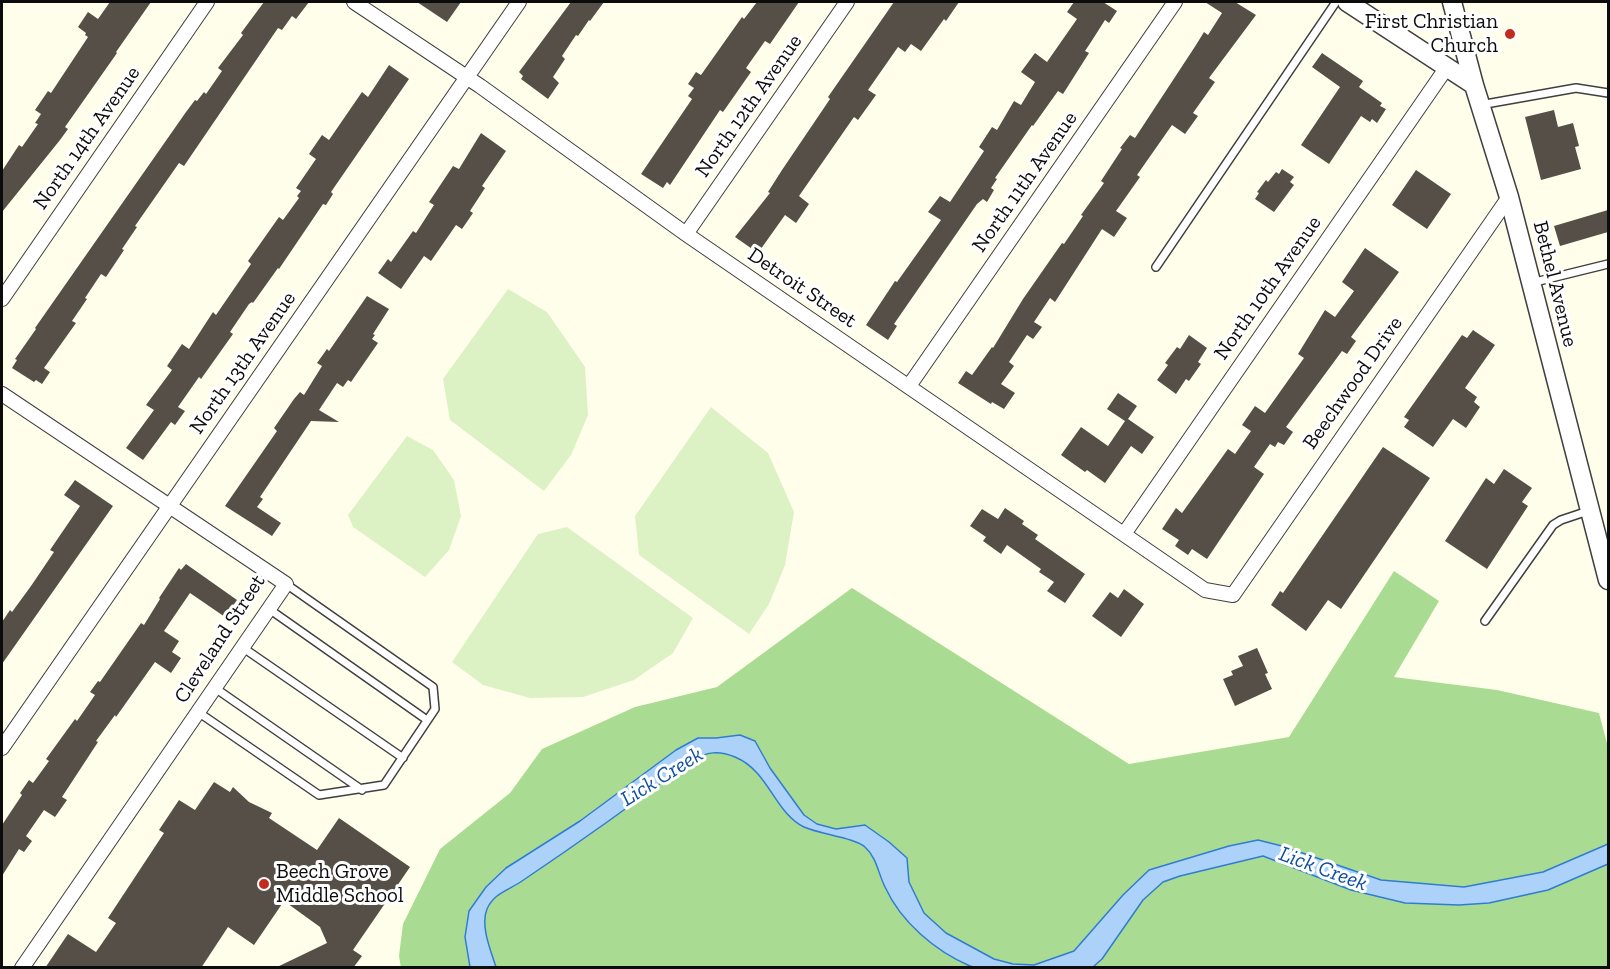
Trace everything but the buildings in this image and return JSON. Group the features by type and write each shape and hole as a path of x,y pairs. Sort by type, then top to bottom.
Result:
{"street":[{"name":"North 14th Avenue","path":"2,299 207,2"},
{"name":"Detroit Street","path":"354,2 467,77 686,234 1204,590 1233,595"},
{"name":"North 13th Avenue","path":"2,748 519,2"},
{"name":"North 12th Avenue","path":"686,234 847,2"},
{"name":"North 11th Avenue","path":"909,386 1175,2"},
{"path":"1347,2 1474,85"},
{"name":"Bethel Avenue","path":"1452,2 1474,85 1509,197 1608,580"},
{"name":"North 10th Avenue","path":"1124,534 1447,67"},
{"name":"Beechwood Drive","path":"1233,595 1509,197"},
{"name":"Cleveland Street","path":"2,394 286,584 22,968"}],"lane":[{"path":"1156,267 1336,2"},
{"path":"1480,105 1576,87 1608,93"},
{"path":"1532,283 1608,264"},
{"path":"1485,621 1552,525 1590,510"},
{"path":"198,712 319,795 384,785 404,758 435,709 432,687 286,584"},
{"path":"269,609 427,720"},
{"path":"242,648 404,758"},
{"path":"215,688 362,790"}],"green space":[{"path":"508,289 547,312 585,367 588,415 571,455 544,491 450,420 443,379"},
{"path":"711,407 768,453 794,512 785,565 769,604 749,634 639,555 635,516"},
{"path":"407,436 433,450 454,480 461,516 449,550 425,577 353,527 348,515"},
{"path":"567,527 693,618 673,653 634,680 583,697 530,698 483,685 452,662 538,534"},
{"path":"1394,571 1439,601 1394,677 1497,690 1599,713 1608,747 1608,967 401,968 399,956 403,924 440,849 510,793 542,749 635,707 717,687 852,588 1129,764 1289,737"}],"water":[{"name":"Lick Creek","path":"740,735 755,741 770,768 804,815 817,824 836,829 865,825 889,842 907,858 909,882 924,913 946,933 994,959 1013,964 1034,965 1074,951 1123,895 1149,870 1229,846 1258,840 1381,880 1464,887 1543,872 1608,844 1608,864 1548,890 1489,903 1459,905 1405,903 1351,890 1263,856 1163,882 1143,900 1102,959 1093,967 977,968 957,960 920,934 892,900 875,861 865,847 854,841 804,827 785,812 764,781 746,763 723,753 713,753 692,760 565,852 498,895 490,904 485,916 487,938 496,967 470,967 465,937 469,911 486,887 506,868 580,821 676,750 698,738"}],"place":[{"name":"First Christian Church","path":"1510,34"},
{"name":"Beech Grove Middle School","path":"264,884"}]}
